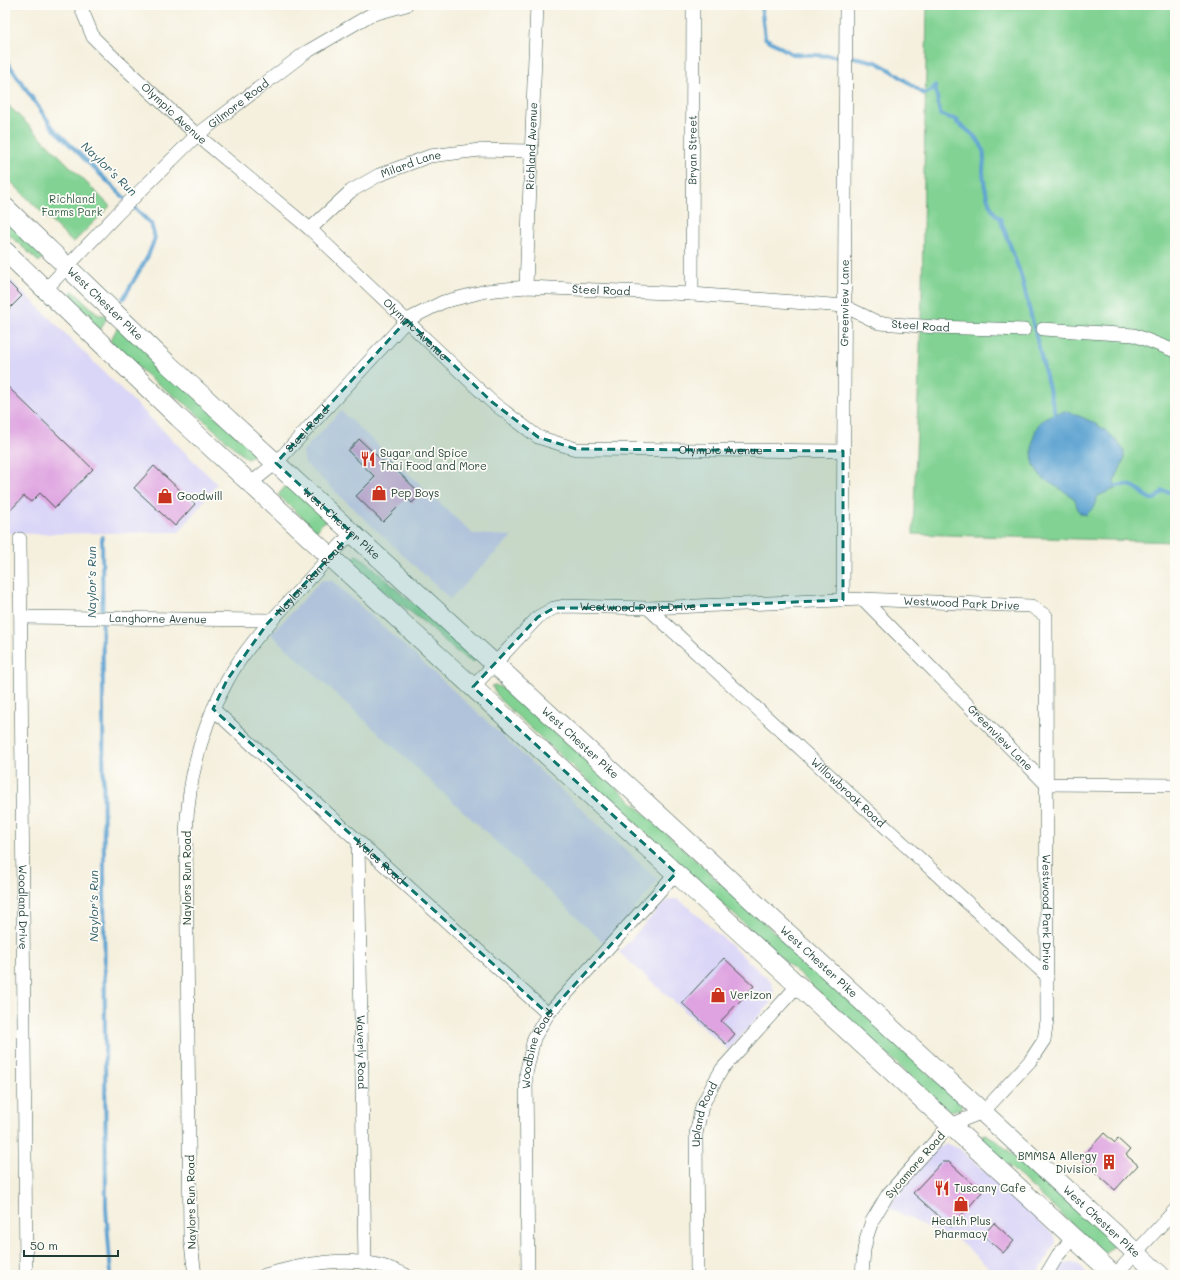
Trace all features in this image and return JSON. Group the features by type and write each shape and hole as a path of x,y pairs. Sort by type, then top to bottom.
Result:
{"highway":[{"name":"West Chester Pike","path":"5,207 66,267 276,463 1160,1275"},
{"path":"5,251 330,556 1114,1275"}],"street":[{"name":"Olympic Avenue","path":"81,5 93,37 197,135 310,229 492,402 538,437 576,449 843,451"},
{"name":"Gilmore Road","path":"45,290 119,212 197,135 305,53 368,10 406,5"},
{"name":"Richland Avenue","path":"526,287 537,5"},
{"name":"Bryan Street","path":"692,294 693,5"},
{"name":"Greenview Lane","path":"843,600 846,5"},
{"name":"Milard Lane","path":"310,229 351,191 379,175 430,156 480,150 532,151"},
{"name":"Steel Road","path":"251,483 276,463 407,320 443,302 486,291 526,287 692,294 844,306 879,323 1024,330"},
{"path":"1044,329 1134,334 1175,351"},
{"name":"Naylors Run Road","path":"195,1275 190,1237 187,820 187,806 193,773 202,740 213,709 227,680 270,620 352,533"},
{"name":"Woodland Drive","path":"20,539 22,617 26,1275"},
{"name":"Greenview Lane","path":"864,599 1046,784"},
{"name":"Westwood Park Drive","path":"473,687 538,617 554,608 564,606 648,608 864,599 1031,606 1046,616 1047,1021 1044,1040 1040,1047 983,1112 950,1125"},
{"name":"Willowbrook Road","path":"648,608 1047,976"},
{"name":"Langhorne Avenue","path":"22,617 270,620"},
{"name":"Wales Road","path":"213,709 548,1014"},
{"path":"1046,784 1175,785"},
{"name":"Waverly Road","path":"358,841 365,1263"},
{"name":"Woodbine Road","path":"528,1275 526,1074 534,1038 548,1014 676,874"},
{"name":"Upland Road","path":"696,1275 695,1148 702,1106 722,1069 798,985"},
{"name":"Sycamore Road","path":"862,1275 863,1257 867,1236 879,1207 898,1182 950,1125"},
{"path":"1114,1275 1175,1210"},
{"path":"1046,1275 1058,1255 1073,1238"},
{"path":"265,1275 290,1267 332,1260 365,1263 398,1271 406,1275"}],"highlighted area":[{"path":"407,320 492,402 538,437 576,449 843,451 843,600 648,608 554,608 538,617 473,687 676,873 548,1014 213,709 227,680 267,624 352,533 276,463"}],"shaded area":[{"path":"5,274 217,484 179,532 5,533"},
{"path":"341,411 473,534 512,536 450,599 305,463 303,451"},
{"path":"322,580 331,580 428,667 658,880 606,945 271,634"},
{"path":"670,899 677,899 685,904 771,982 774,991 770,1004 728,1050 619,952 664,903"},
{"path":"947,1144 960,1149 1054,1235 1056,1242 1037,1275 997,1275 950,1233 947,1237 889,1208 896,1195 937,1148"},
{"path":"1065,1264 1078,1264 1089,1275 1056,1275 1060,1267"}],"green space":[{"path":"927,5 1175,5 1175,542 913,534 922,292"},
{"name":"Richland Farms Park","path":"5,102 110,206 75,241 72,242 5,176"},
{"path":"5,215 45,255 39,262 5,231"},
{"path":"73,291 99,315 108,315 100,331 69,302 73,297 70,293"},
{"path":"119,325 255,453 248,459 240,453 186,404 151,379 110,341"},
{"path":"289,482 329,520 321,524 317,531 278,495"},
{"path":"356,555 366,561 404,596 444,625 475,660 472,662 458,653 427,624 385,593 361,572 351,560"},
{"path":"495,685 520,701 560,736 962,1104 960,1109 950,1111 943,1106 500,700 492,686"},
{"path":"985,1134 996,1140 1033,1174 1074,1203 1115,1242 1111,1248 1104,1253 990,1149 982,1138 982,1135"}],"water":[{"path":"1066,411 1099,426 1113,437 1124,451 1124,460 1114,482 1117,488 1098,496 1093,508 1086,515 1080,513 1075,500 1072,497 1043,478 1039,474 1034,464 1032,444 1038,425 1043,419 1049,416"}],"building":[{"path":"5,279 22,296 5,313"},
{"path":"5,384 93,469 55,508 40,493 31,502 24,496 5,516"},
{"name":"Pep Boys","path":"359,439 387,465 389,463 421,494 412,503 407,498 383,522 356,496 375,477 348,451"},
{"name":"Goodwill","path":"154,466 195,504 175,526 134,488"},
{"name":"Verizon","path":"724,958 754,986 721,1021 735,1034 726,1044 682,1003"},
{"name":"BMMSA Allergy Division","path":"1104,1133 1115,1143 1118,1139 1130,1150 1126,1155 1138,1165 1115,1190 1080,1159"},
{"name":"Tuscany Cafe","path":"942,1162 949,1162 982,1192 951,1227 913,1193"},
{"path":"994,1223 1014,1241 1003,1253 983,1235"}],"waterway":[{"path":"761,5 765,38 792,54 853,57 876,62 892,71 924,94 931,91 935,86 940,114 958,120 957,123 978,140 984,153 983,172 987,197 992,210 1000,218 1021,275 1055,413"},
{"name":"Naylor's Run","path":"5,59 53,128 151,224 155,238 148,256 123,299"},
{"path":"1117,486 1131,486 1150,499 1158,497 1163,491 1175,493"},
{"name":"Naylor's Run","path":"102,537 106,1208 111,1275"}],"place":[{"name":"Sugar and Spice Thai Food and More","path":"368,459"},
{"name":"Pep Boys","path":"379,493"},
{"name":"Goodwill","path":"165,496"},
{"name":"Verizon","path":"718,995"},
{"name":"BMMSA Allergy Division","path":"1109,1162"},
{"name":"Tuscany Cafe","path":"942,1188"},
{"name":"Health Plus Pharmacy","path":"961,1204"}]}
